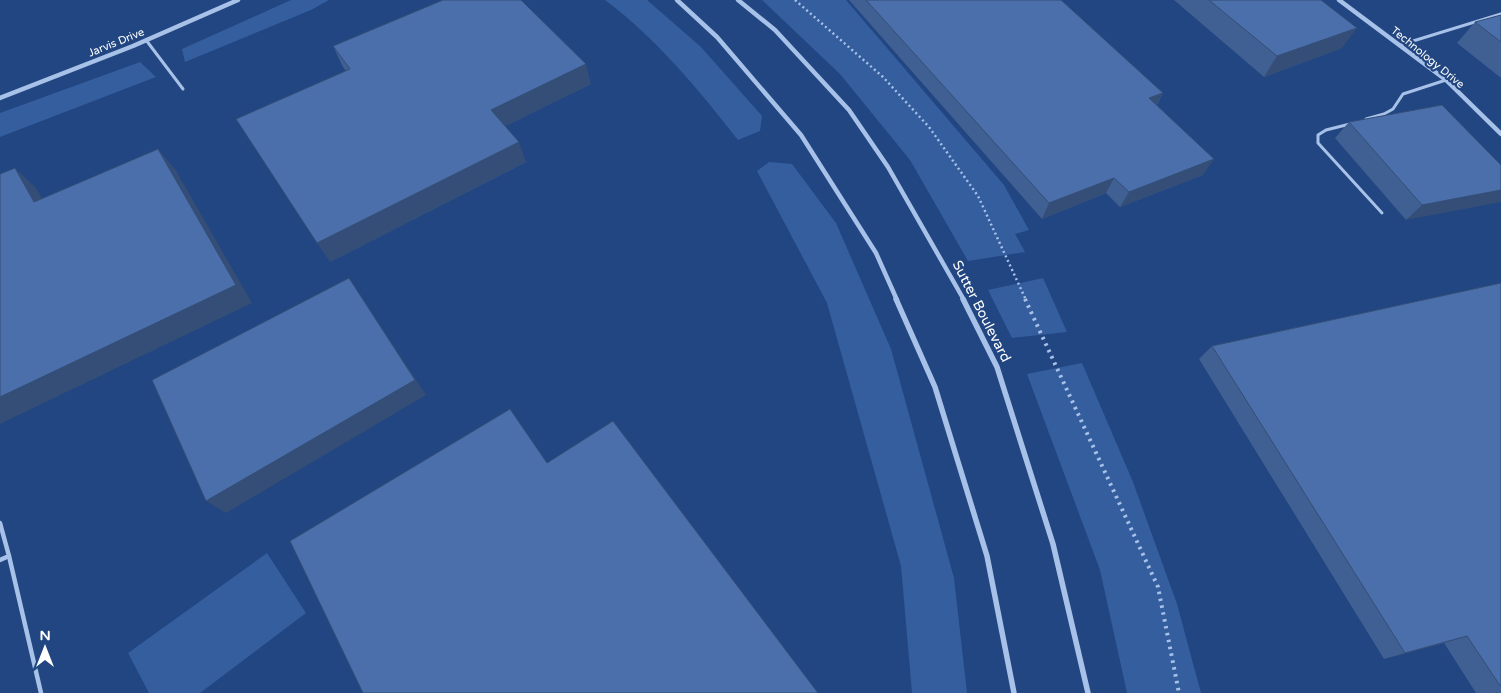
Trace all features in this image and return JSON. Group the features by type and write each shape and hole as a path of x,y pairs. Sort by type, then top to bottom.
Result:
{"street":[{"name":"Jarvis Drive","path":"0,98 146,40 238,0"},
{"path":"677,0 717,37 801,134 876,253 934,387 986,556 1014,693"},
{"name":"Sutter Boulevard","path":"738,0 775,30 849,110 888,167 956,285 997,367 1053,544 1088,693"},
{"name":"Technology Drive","path":"1339,0 1446,80 1501,134"}],"lane":[{"path":"1400,45 1501,14"},
{"path":"146,40 183,89"},
{"path":"1360,121 1386,114 1399,105 1403,94 1446,80"},
{"path":"1352,123 1326,130 1318,135 1318,143 1382,213"},
{"path":"0,523 41,693"},
{"path":"0,560 9,556"}],"path":[{"path":"796,0 883,77 929,126 978,196 1158,587 1179,693"}],"shaded area":[{"path":"291,0 329,0 311,10 185,62 182,49"},
{"path":"605,0 647,0 701,47 762,116 760,131 738,140 708,102 659,48"},
{"path":"762,0 846,0 1004,185 1029,230 1015,234 1025,252 968,261 910,160 840,74"},
{"path":"140,62 156,77 0,137 0,113"},
{"path":"769,162 792,164 836,223 891,349 954,578 967,693 912,693 901,566 827,303 757,171"},
{"path":"1043,278 1067,332 1012,338 988,290"},
{"path":"1082,363 1133,482 1177,604 1201,693 1127,693 1100,570 1027,374"},
{"path":"267,553 306,613 200,693 149,693 128,653"}],"building":[{"path":"443,0 521,0 586,64 491,110 519,142 317,243 236,119 350,69 333,46"},
{"path":"866,0 1061,0 1163,93 1149,98 1214,159 1129,192 1114,178 1049,203"},
{"path":"1209,0 1321,0 1357,28 1277,56"},
{"path":"1501,15 1501,42 1475,22"},
{"path":"1442,105 1501,165 1501,190 1422,205 1349,122"},
{"path":"158,149 236,285 0,397 0,174 15,168 34,202"},
{"path":"349,278 415,380 206,501 152,380"},
{"path":"1501,283 1501,687 1467,636 1405,653 1212,346"},
{"path":"510,409 547,463 613,421 818,693 363,693 290,541"}]}
